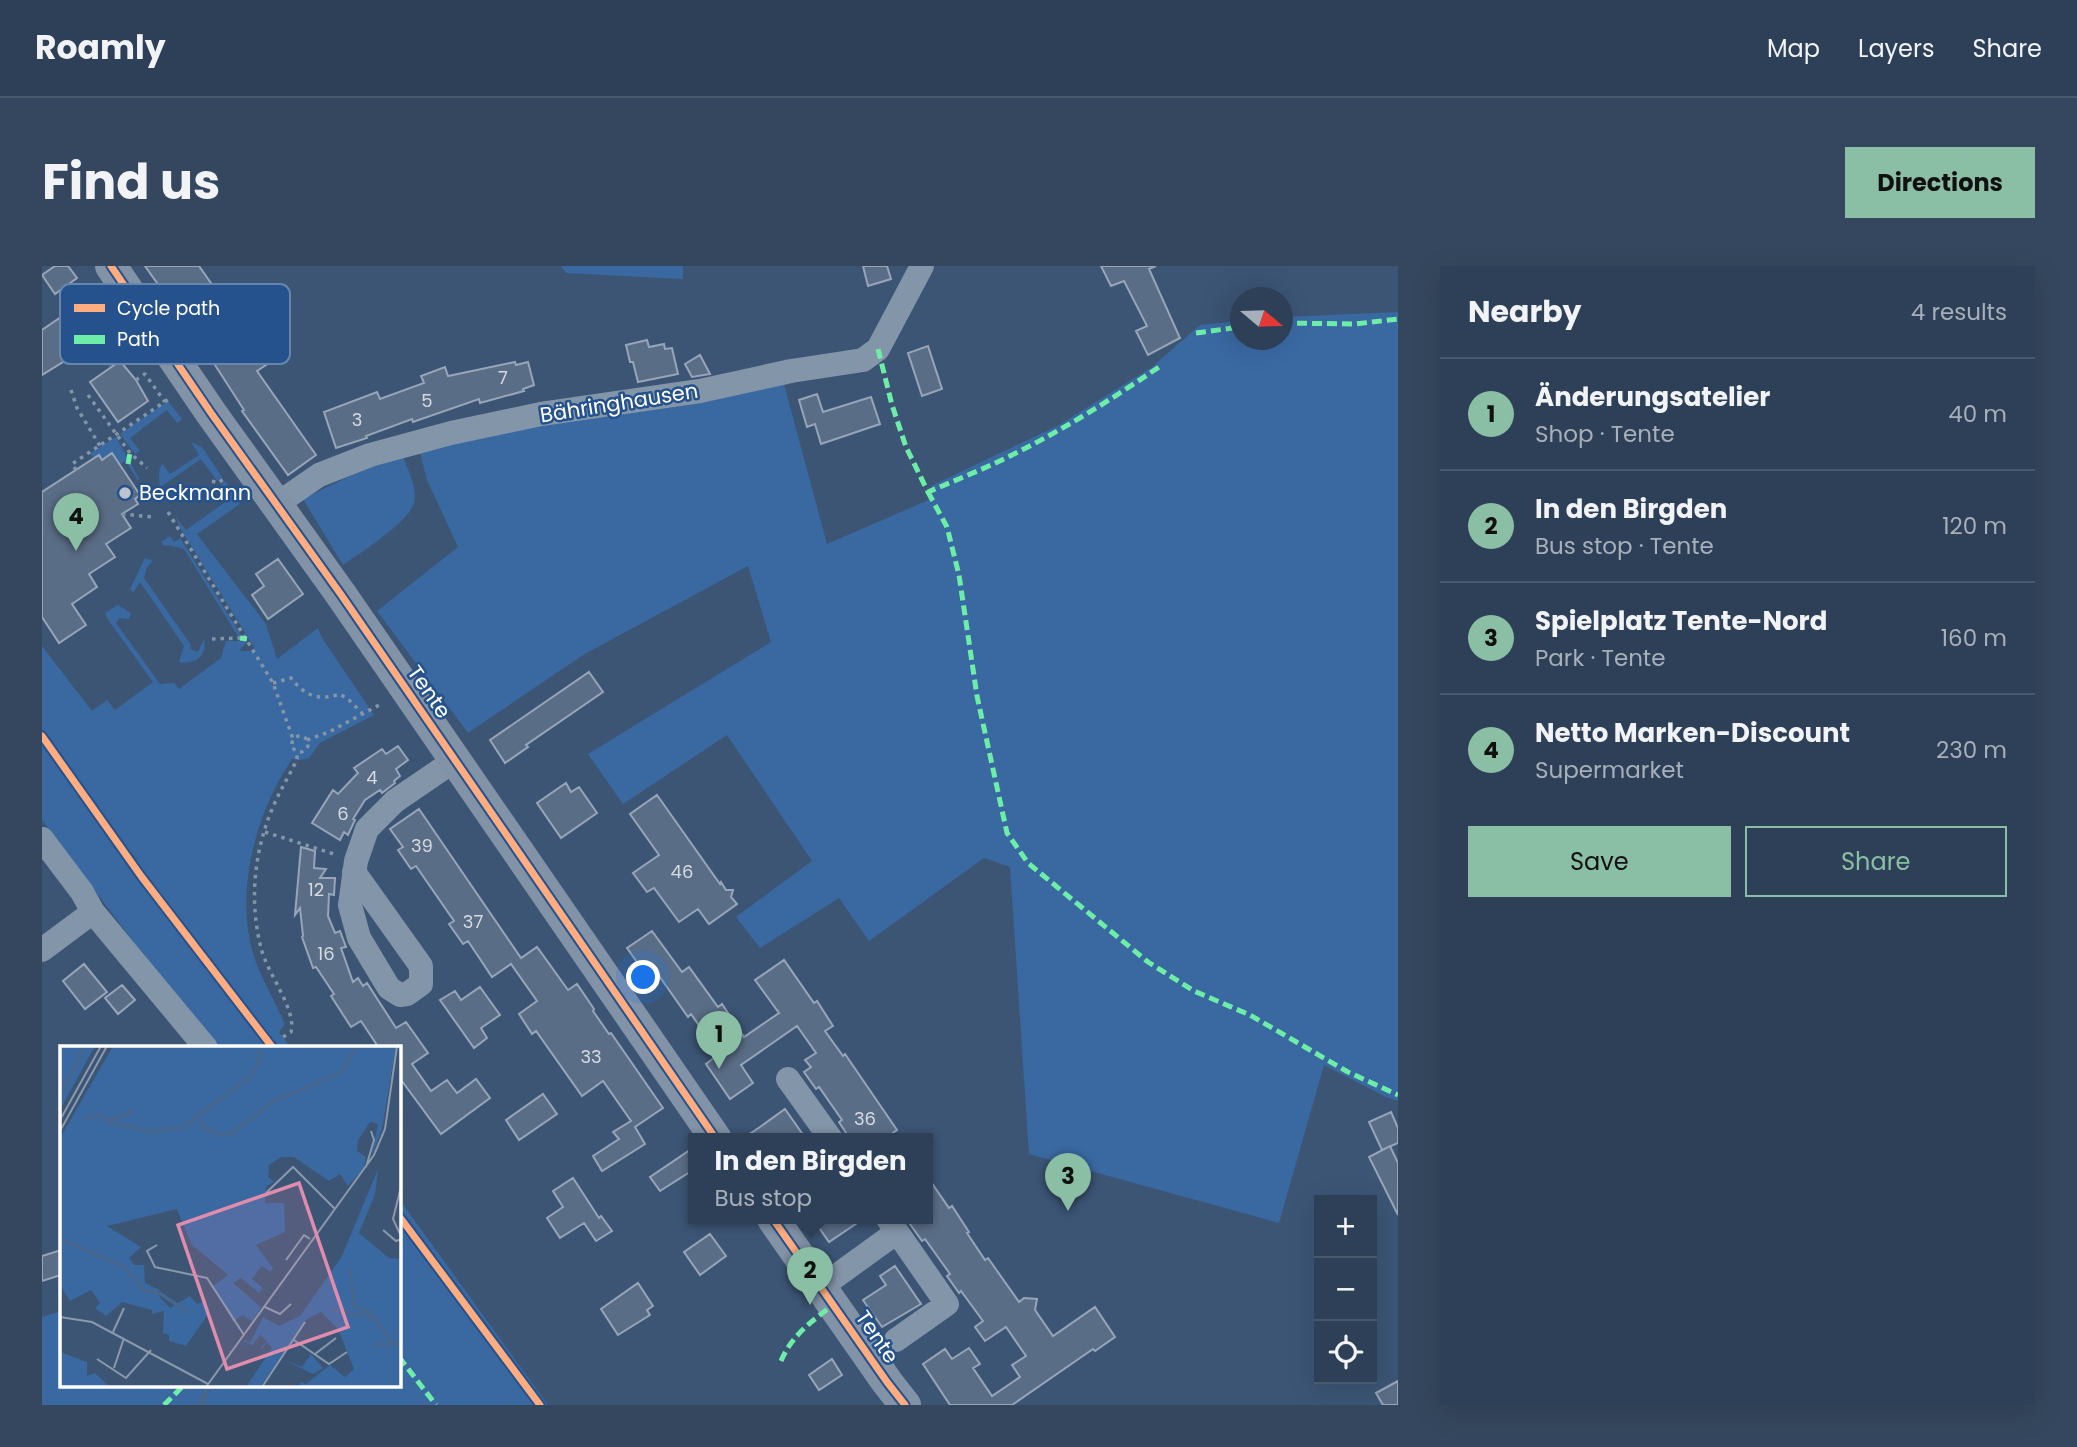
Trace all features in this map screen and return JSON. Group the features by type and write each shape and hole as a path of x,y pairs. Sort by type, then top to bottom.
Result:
{"main road":[{"name":"Tente","path":"111,266 123,284"},
{"name":"Tente","path":"178,364 456,760 712,1133"},
{"name":"Tente","path":"777,1224 905,1405"}],"street":[{"name":"Bähringhausen","path":"277,504 319,475 369,455 451,433 541,414 700,391 790,371 863,360 878,349 922,266"},
{"path":"355,867 368,829 394,801 456,760"},
{"path":"42,839 82,892 93,912 204,1046"},
{"path":"42,950 93,912"},
{"path":"789,1079 827,1133"},
{"name":"Tente","path":"821,1287 893,1226 947,1304 896,1340"}],"path":[{"path":"136,380 145,374 165,402"},
{"path":"71,390 77,408 100,446"},
{"path":"88,395 130,453 147,468"},
{"path":"76,470 72,464 175,395"},
{"path":"212,481 218,483 228,476"},
{"path":"168,512 273,683 293,739 291,747 297,752"},
{"path":"122,514 153,517"},
{"path":"212,639 240,638"},
{"path":"273,683 291,678 307,693 317,697 328,698 340,694 362,713"},
{"path":"307,740 329,732 385,702"},
{"path":"293,739 299,735 307,740"},
{"path":"297,752 306,750 307,740"},
{"path":"283,1037 291,1032 292,1018 264,961 255,907 256,869 272,809 293,767 297,752"},
{"path":"265,832 355,867"}],"shaded area":[{"path":"561,266 683,266 683,279 566,273"},
{"path":"1398,312 1398,1101 1324,1065 1279,1223 1029,1154 1010,867 984,858 869,941 839,898 760,948 736,917 812,861 727,735 623,804 588,754 771,642 748,566 583,655 468,733 377,611 458,547 427,480 420,452 536,423 682,406 784,384 827,544 933,498 931,486 1059,425 1152,367 1200,325 1230,322 1230,350 1293,350 1293,317"},
{"path":"168,401 182,419 177,423 167,410 130,438 140,451 135,454 120,434"},
{"path":"116,437 139,478 138,481 126,461 120,464 112,454 102,460 99,455 93,458 90,453"},
{"path":"191,442 202,447 222,477 217,481 201,459 162,486 170,498 165,501 159,477 162,463 170,474 199,455"},
{"path":"402,454 415,491 410,511 383,537 343,565 303,499 366,468"},
{"path":"225,481 240,504 197,534 266,624 277,659 318,628 374,715 320,743 309,758 292,759 267,806 251,859 247,886 250,940 257,965 285,1024 279,1032 290,1046 212,1046 42,820 42,646 92,711 107,700 115,710 153,682 105,613 118,605 131,613 129,619 119,618 116,623 160,684 174,683 179,689 221,658 226,641 241,641 184,549 164,546 161,542 170,536 174,542 180,538 246,643 239,651 254,651 176,517 186,530 228,500 220,486"},
{"path":"145,558 153,561 147,567 144,578 191,645 190,649 198,652 204,639 202,655 195,661 179,662 184,646 140,582 133,593 130,589"},
{"path":"401,1202 548,1405 42,1405 42,1317 60,1311 60,1388 401,1388"}],"building":[{"path":"55,266 68,266 77,278 69,284 60,284 60,290 55,294 42,275"},
{"path":"145,266 199,266 212,284 158,284"},
{"path":"863,266 887,266 891,279 868,286"},
{"path":"1101,266 1156,266 1149,269 1180,338 1148,355 1136,331 1147,326 1124,281 1111,286"},
{"path":"60,318 60,364 42,375 42,330"},
{"path":"647,340 649,347 664,344 665,349 672,348 678,374 638,382 626,345"},
{"path":"928,346 942,389 922,396 908,353"},
{"path":"700,355 710,374 692,377 685,364"},
{"path":"515,362 516,365 528,362 534,385 523,389 524,391 480,403 479,399 413,422 412,419 336,448 324,412 377,392 380,399 424,383 421,376 445,367 448,376"},
{"path":"116,364 123,364 148,401 118,422 90,382"},
{"path":"268,364 257,371 316,455 288,475 242,411 244,410 215,365"},
{"path":"817,394 823,412 871,397 880,424 821,444 815,424 807,427 799,400"},
{"path":"112,453 140,495 135,499 138,504 122,514 131,528 106,544 115,557 89,574 97,587 72,604 86,625 59,643 42,617 42,492 99,455 102,460"},
{"path":"278,559 303,594 268,619 252,595 264,586 256,574"},
{"path":"589,672 603,692 526,745 528,747 505,763 490,740"},
{"path":"398,746 408,760 396,769 400,776 382,793 380,790 365,800 353,819 355,820 348,835 344,832 340,840 312,823 333,790 338,794 358,773 354,768 382,749 386,754"},
{"path":"566,783 571,792 579,787 597,813 561,838 537,803"},
{"path":"657,795 720,884 721,882 726,890 733,890 731,897 737,904 709,924 698,909 679,922 654,888 647,892 633,873 659,855 630,814"},
{"path":"419,809 521,958 537,947 568,990 577,984 593,1011 663,1108 635,1127 645,1144 602,1171 593,1156 619,1139 613,1132 631,1121 603,1081 582,1096 536,1031 532,1034 519,1014 537,1001 511,964 492,977 468,941 463,944 449,924 454,921 416,866 411,869 398,850 403,847 390,829"},
{"path":"301,847 315,851 314,868 326,869 320,878 335,878 334,895 329,894 328,916 335,933 340,931 346,947 341,948 353,982 358,978 363,986 367,983 396,1028 406,1022 428,1053 412,1064 431,1091 447,1080 457,1093 476,1079 490,1098 441,1134 401,1080 401,1046 378,1046 361,1021 351,1027 331,996 334,994 316,967 313,968 302,937 300,908 295,915"},
{"path":"652,931 682,972 689,967 718,1007 722,1004 744,1037 779,1013 755,980 784,960 833,1026 825,1031 843,1056 845,1054 897,1130 893,1133 846,1133 839,1122 842,1120 819,1087 816,1089 804,1072 811,1067 805,1060 816,1053 797,1026 741,1065 753,1083 730,1099 706,1064 719,1054 691,1014 688,1017 650,963 642,969 627,948"},
{"path":"84,964 107,992 85,1009 63,981"},
{"path":"122,985 135,1000 118,1014 105,998"},
{"path":"480,987 500,1015 481,1028 487,1038 474,1048 440,1000 455,991 461,1000"},
{"path":"543,1094 557,1114 519,1140 506,1120"},
{"path":"785,1109 802,1133 751,1133"},
{"path":"1391,1112 1398,1128 1398,1143 1382,1150 1369,1122"},
{"path":"1390,1146 1398,1163 1398,1215 1369,1157"},
{"path":"688,1151 688,1173 660,1191 650,1177"},
{"path":"573,1178 599,1218 601,1216 612,1231 596,1241 584,1223 560,1238 547,1218 563,1207 553,1191"},
{"path":"933,1185 949,1208 952,1206 985,1260 988,1258 1019,1302 1024,1298 1037,1299 1035,1310 1053,1336 1095,1307 1115,1337 1095,1351 1093,1349 1012,1405 950,1405 923,1364 945,1349 952,1359 969,1348 980,1364 973,1368 992,1396 1020,1377 1012,1365 1026,1356 1006,1327 985,1341 975,1327 983,1321 961,1291 959,1293 947,1276 950,1274 925,1239 922,1241 910,1224 933,1224"},
{"path":"816,1224 856,1224 829,1242"},
{"path":"710,1234 726,1256 700,1275 684,1252"},
{"path":"60,1250 60,1275 42,1281 42,1256"},
{"path":"895,1266 921,1304 882,1327 863,1300 886,1285 880,1276"},
{"path":"638,1283 653,1306 647,1310 650,1315 618,1335 601,1309"},
{"path":"832,1359 842,1375 819,1390 809,1375"},
{"path":"1398,1381 1398,1405 1383,1405 1376,1393"}],"waterway":[{"path":"201,1405 207,1388"}],"marked path":[{"path":"1293,323 1355,324 1398,319"},
{"path":"1196,333 1230,328"},
{"path":"878,349 906,447 928,492 1002,460 1050,435 1159,367"},
{"path":"128,464 130,453"},
{"path":"928,492 947,527 959,575 977,696 1007,833 1028,863 1148,962 1194,991 1250,1015 1348,1072 1398,1095"},
{"path":"240,638 247,639"},
{"path":"781,1361 797,1336 833,1305"},
{"path":"401,1360 436,1405"},
{"path":"164,1405 181,1388"}],"cycle path":[{"path":"111,266 123,284"},
{"path":"178,364 342,596 712,1133"},
{"path":"42,736 141,876 271,1046"},
{"path":"401,1219 540,1405"},
{"path":"776,1224 905,1405"}],"place":[{"name":"Beckmann","path":"125,493"},
{"name":"Netto Marken-Discount","path":"76,551"},
{"name":"Änderungsatelier","path":"719,1069"},
{"name":"Spielplatz Tente-Nord","path":"1068,1211"},
{"name":"In den Birgden","path":"810,1305"}]}
